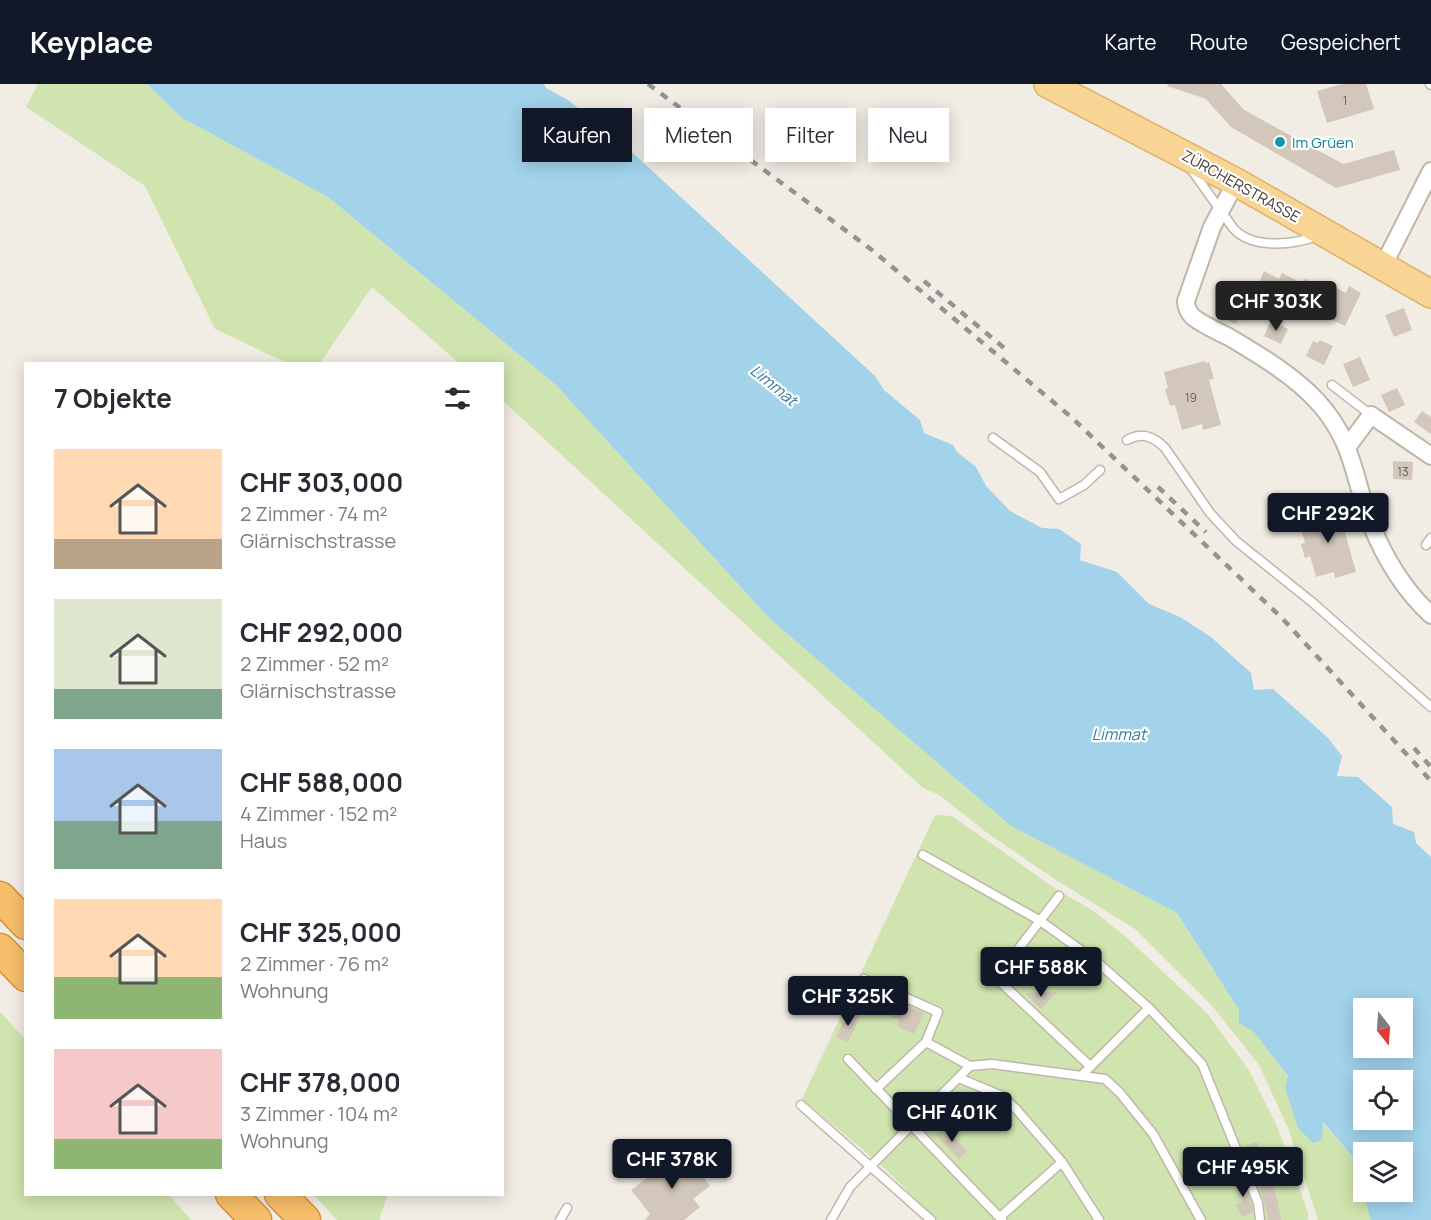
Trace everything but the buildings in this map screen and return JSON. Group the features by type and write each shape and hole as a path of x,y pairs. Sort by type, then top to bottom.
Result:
{"highway":[{"path":"0,897 24,922"},
{"path":"0,949 24,974"},
{"path":"233,1196 256,1220"},
{"path":"282,1196 304,1220"}],"main road":[{"name":"ZÜRCHERSTRASSE","path":"1048,84 1236,182 1431,294"}],"street":[{"path":"1383,266 1431,171"},
{"path":"1236,182 1205,248 1186,301 1186,309 1192,316 1284,373 1301,385 1318,402 1337,426 1347,446 1371,524 1396,574 1416,601 1431,615"},
{"path":"1347,446 1371,415 1431,456"}],"lane":[{"path":"1178,151 1238,233 1251,240 1289,242 1306,240 1324,232"},
{"path":"1332,385 1371,415"},
{"path":"1127,440 1136,435 1156,439 1165,447 1210,513 1236,541 1312,602 1431,707"},
{"path":"993,438 1040,472 1059,499 1084,485 1100,470"},
{"path":"923,855 1039,920 1096,961 1149,1008 1202,1064 1258,1203 1260,1220"},
{"path":"1059,896 996,978 1090,1066"},
{"path":"864,980 938,1011 926,1042 876,1089"},
{"path":"1081,1076 1149,1008"},
{"path":"926,1042 970,1065 992,1064 1105,1079 1120,1093 1153,1134 1201,1220"},
{"path":"848,1059 1001,1219 1062,1162"},
{"path":"831,1220 850,1187 970,1065"},
{"path":"959,1078 1002,1096 1017,1110 1062,1162 1099,1220"},
{"path":"801,1105 931,1220"},
{"path":"560,1220 567,1208"}],"green space":[{"path":"38,84 147,84 182,118 328,197 556,385 770,619 1011,826 1177,913 1239,1010 1239,1023 1254,1031 1322,1122 1352,1156 1353,1202 1366,1202 1371,1220 1318,1220 1288,1128 1259,1065 1213,1007 1135,929 1056,880 990,835 939,795 923,788 504,402 504,362 458,362 372,287 321,362 285,362 215,329 145,186 26,107"},
{"path":"935,815 952,816 1056,889 1092,910 1127,938 1207,1013 1250,1072 1276,1124 1308,1214 1308,1220 937,1220 881,1165 802,1099"},
{"path":"0,1012 24,1038 24,1196 170,1196 191,1220 0,1220"},
{"path":"315,1196 387,1196 379,1220 337,1220"}],"water":[{"name":"Limmat","path":"147,84 544,84 546,88 578,108 522,108 522,162 632,162 632,152 875,376 884,390 920,420 924,433 953,445 957,452 976,467 986,486 1010,511 1042,528 1059,529 1081,544 1080,560 1117,572 1149,604 1180,617 1211,637 1251,673 1254,690 1273,689 1328,738 1342,756 1337,776 1358,777 1392,807 1393,824 1414,832 1416,843 1431,857 1431,1220 1371,1220 1366,1202 1413,1202 1413,1142 1353,1142 1353,1159 1323,1122 1322,1140 1313,1143 1298,1128 1285,1088 1288,1076 1254,1032 1239,1023 1239,1010 1177,913 1011,826 770,619 556,385 328,197 182,118"}],"railway":[{"path":"648,84 872,250 1070,416 1282,618 1431,781"},
{"path":"924,281 1009,352"},
{"path":"1158,487 1206,532"},
{"path":"1414,748 1431,767"}],"place":[{"name":"Im Grüen","path":"1280,142"}]}
